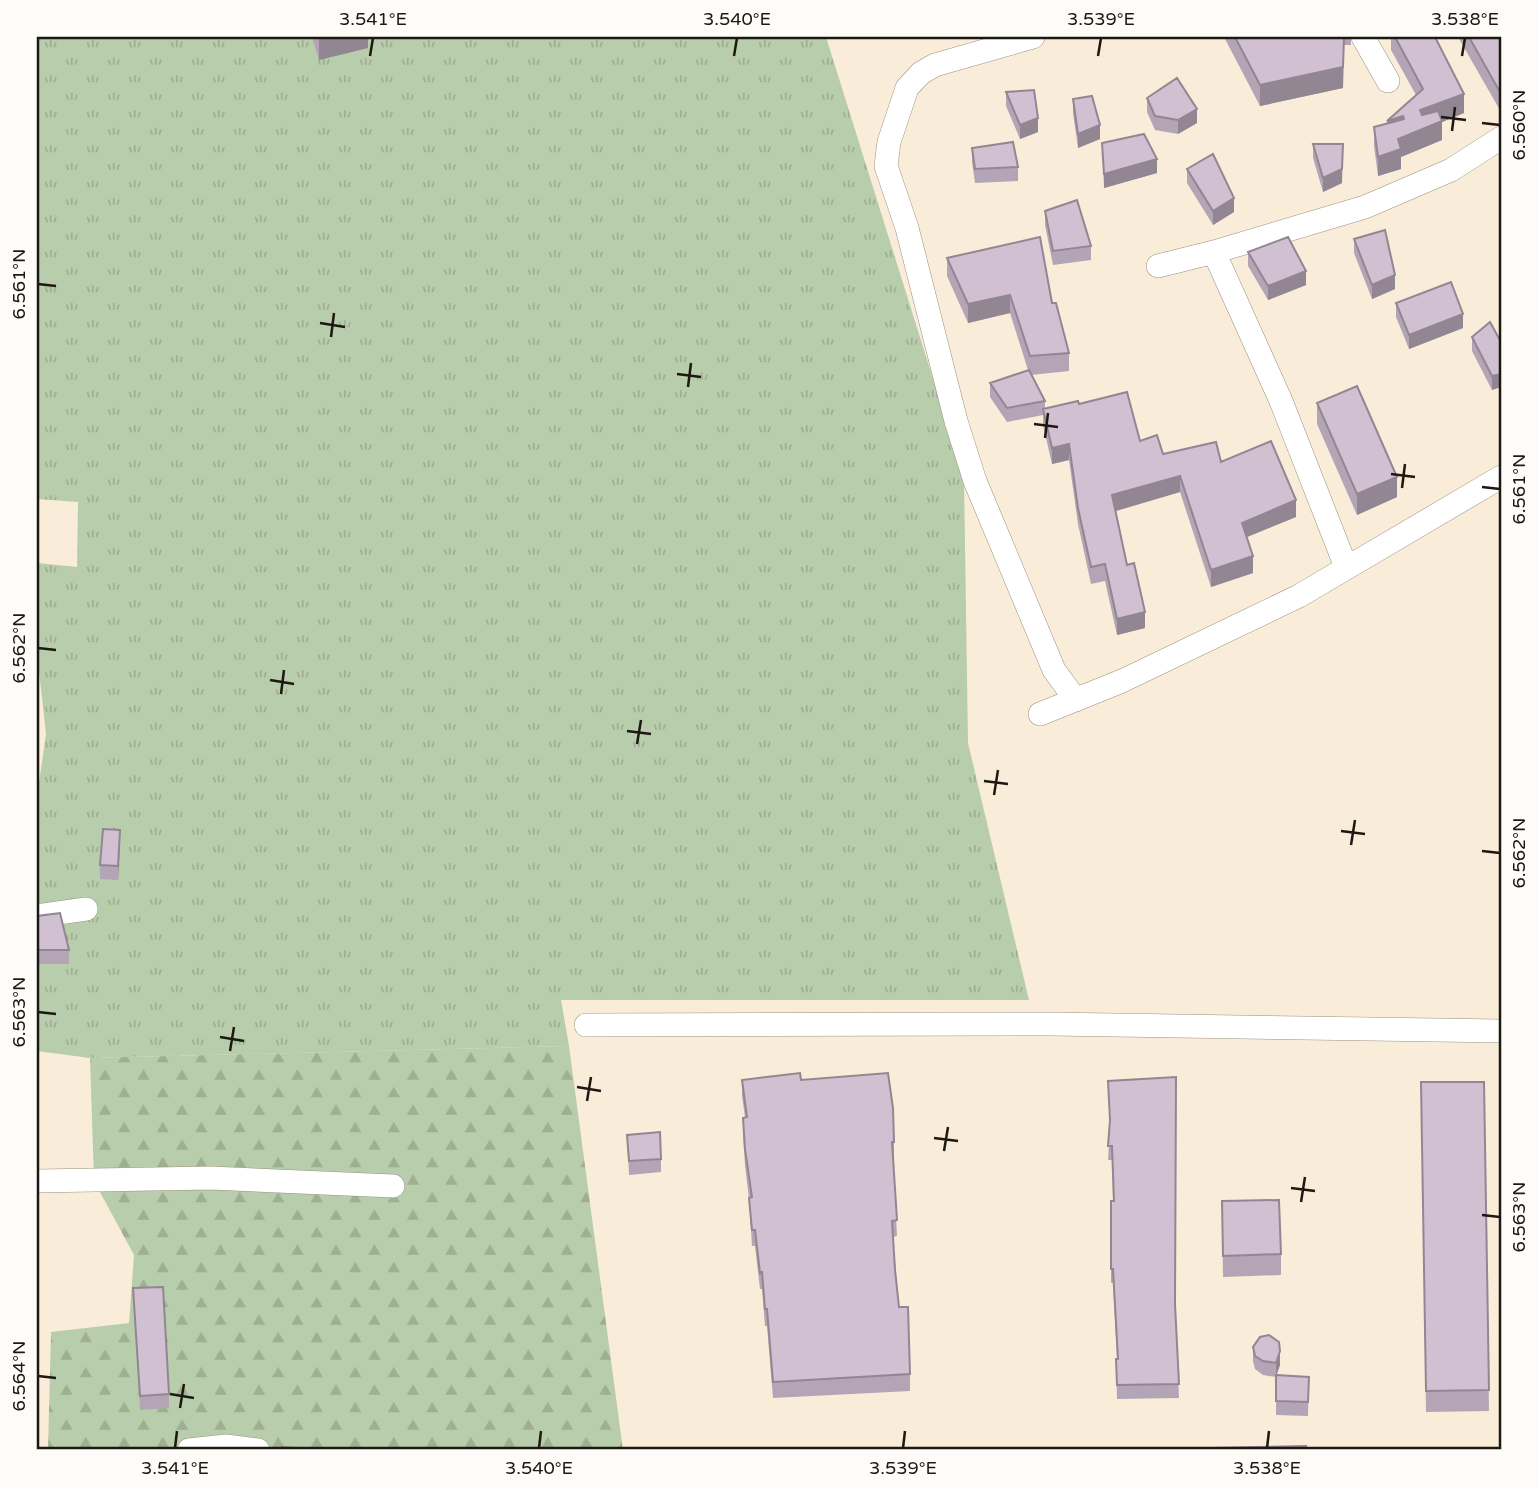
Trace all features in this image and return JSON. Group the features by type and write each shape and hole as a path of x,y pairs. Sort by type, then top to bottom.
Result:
{"street":[{"path":"1033,37 935,65 922,73 906,88 889,142 886,166 907,228 953,408 975,481 1054,670 1076,700"},
{"path":"1363,37 1388,82"},
{"path":"1158,267 1365,207 1451,170 1501,138"},
{"path":"1214,252 1281,401 1346,567"},
{"path":"1040,714 1122,681 1299,596 1501,477"},
{"path":"37,916 86,909"},
{"path":"586,1025 1051,1024 1501,1031"},
{"path":"37,1181 211,1178 393,1186"},
{"path":"189,1450 226,1446 258,1450"}],"green space":[{"path":"37,37 826,37 964,478 968,743 1029,1000 561,1000 569,1046 90,1058 37,1051 37,797 46,734 37,653 37,563 77,567 78,502 37,499"},
{"path":"569,1046 623,1450 48,1450 51,1332 129,1323 134,1255 94,1181 90,1058"}],"building":[{"path":"1235,37 1344,37 1343,67 1260,85"},
{"path":"1395,37 1435,37 1464,94 1420,110 1422,115 1438,111 1442,121 1398,139 1401,149 1378,157 1374,127 1404,119 1403,116 1387,121 1423,89"},
{"path":"1469,37 1501,37 1501,94"},
{"path":"1177,78 1197,109 1178,120 1155,116 1147,98"},
{"path":"1034,90 1038,118 1020,125 1006,92"},
{"path":"1092,96 1100,125 1078,134 1073,99"},
{"path":"1144,134 1157,159 1104,174 1102,143"},
{"path":"1013,142 1018,167 975,169 972,148"},
{"path":"1313,144 1343,144 1342,169 1323,178"},
{"path":"1213,154 1234,198 1213,211 1187,169"},
{"path":"1077,200 1091,246 1053,251 1045,211"},
{"path":"1385,230 1395,275 1372,285 1354,239"},
{"path":"1040,237 1052,303 1056,303 1069,353 1030,356 1010,295 968,304 947,258"},
{"path":"1288,237 1306,271 1268,286 1248,252"},
{"path":"1451,282 1463,314 1409,335 1396,303"},
{"path":"1490,322 1501,342 1501,374 1492,376 1472,337"},
{"path":"1029,370 1045,401 1007,408 990,383"},
{"path":"1357,386 1397,477 1357,494 1317,403"},
{"path":"1127,392 1140,441 1157,435 1163,454 1216,442 1221,462 1271,441 1296,500 1242,523 1253,556 1211,570 1180,476 1112,495 1127,565 1134,563 1145,612 1117,619 1105,564 1091,567 1078,508 1069,444 1052,448 1043,409 1078,401 1079,404"},
{"path":"103,829 120,830 118,866 100,865"},
{"path":"60,913 69,950 37,950 37,916"},
{"path":"800,1073 801,1080 888,1073 893,1108 892,1142 897,1220 892,1221 895,1270 899,1307 908,1307 910,1374 773,1382 762,1272 760,1273 755,1230 752,1230 749,1198 752,1197 743,1118 747,1117 742,1080"},
{"path":"1176,1077 1175,1304 1179,1384 1117,1385 1118,1359 1111,1269 1111,1201 1114,1201 1112,1146 1108,1146 1108,1081"},
{"path":"1421,1082 1484,1082 1489,1390 1426,1391"},
{"path":"660,1132 661,1159 629,1161 627,1135"},
{"path":"1279,1200 1281,1254 1223,1256 1222,1201"},
{"path":"163,1287 169,1394 140,1396 133,1288"},
{"path":"1269,1335 1279,1342 1280,1351 1276,1363 1263,1361 1255,1356 1253,1347 1260,1337"},
{"path":"1276,1375 1309,1377 1308,1402 1276,1401"},
{"path":"1306,1446 1306,1450 1211,1450 1211,1448"},
{"path":"282,1447 320,1450 281,1450"}]}
